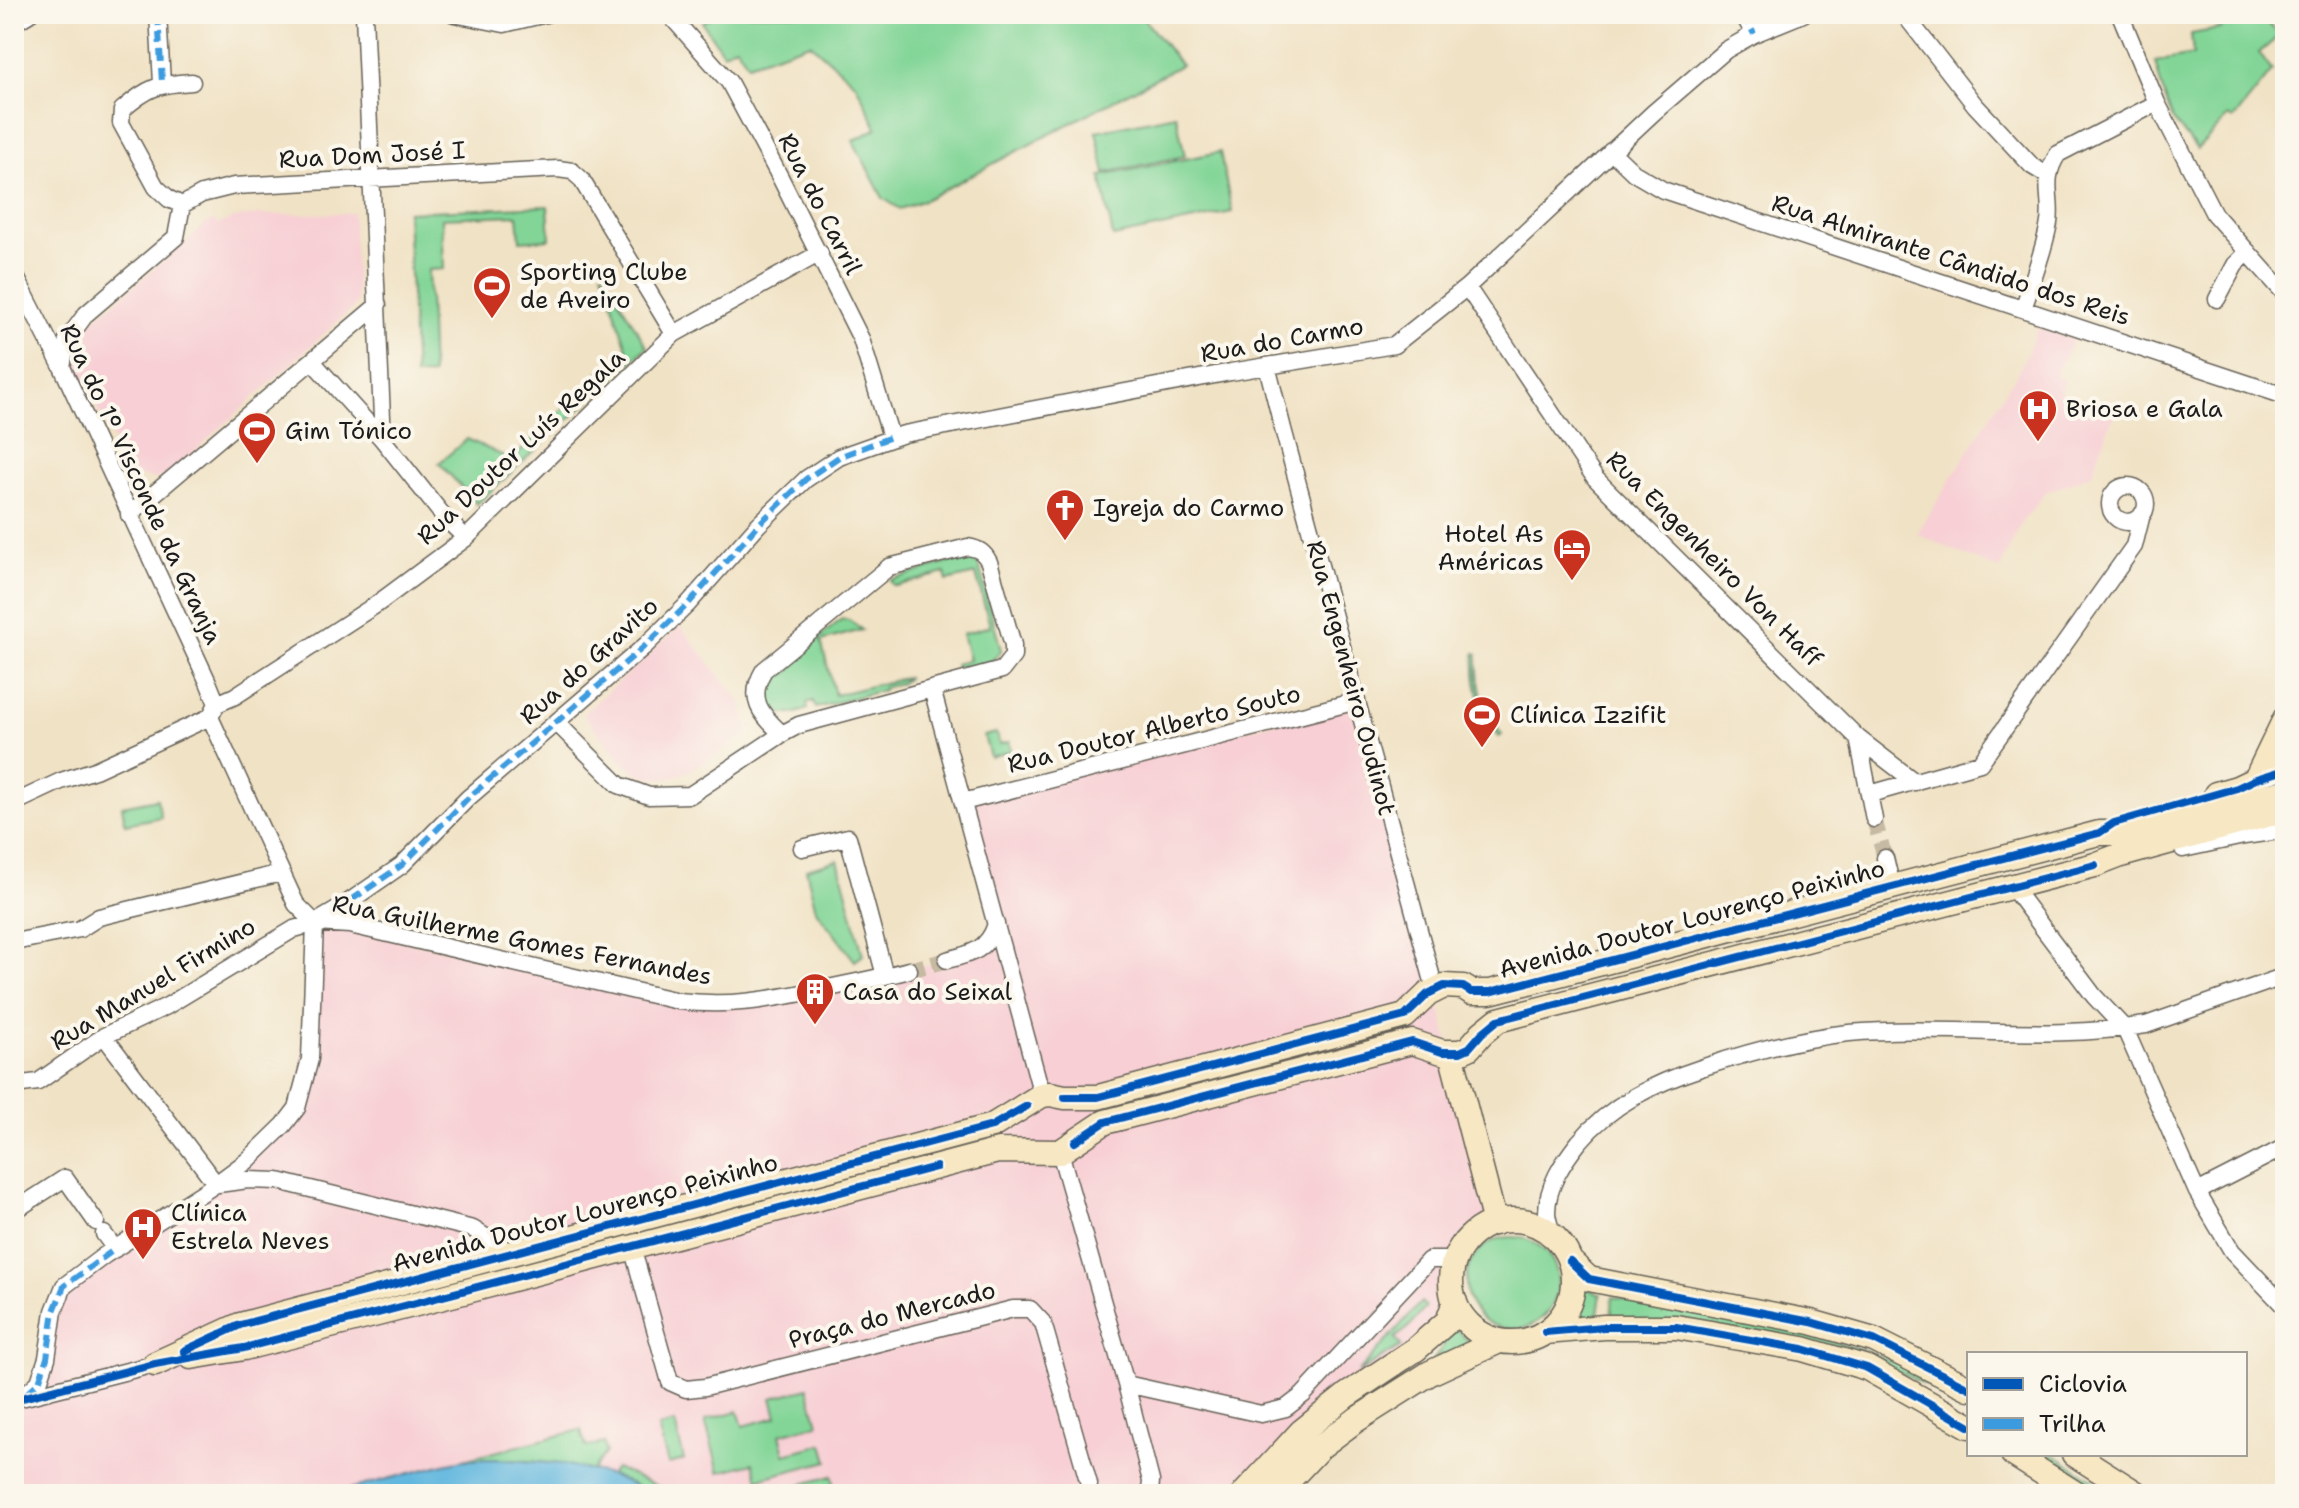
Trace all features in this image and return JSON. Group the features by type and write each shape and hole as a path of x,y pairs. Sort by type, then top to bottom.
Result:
{"main road":[{"path":"2256,779 2285,719"},
{"name":"Avenida Doutor Lourenço Peixinho","path":"2099,833 2114,823 2237,788 2256,779"},
{"name":"Avenida Doutor Lourenço Peixinho","path":"155,1364 240,1325 992,1126 1045,1099 1098,1097 1405,1016 1429,994 1454,985 1471,992 1490,992 2099,833 2115,833 2285,792"},
{"name":"Avenida Doutor Lourenço Peixinho","path":"1442,1050 1469,1048 1498,1020 2095,865 2285,810"},
{"name":"Avenida Doutor Lourenço Peixinho","path":"1471,992 1484,1010 1482,1033"},
{"path":"1429,994 1417,1010 1419,1032 1425,1041 1442,1050 1495,1223"},
{"path":"1059,1149 1079,1134 1080,1117 1077,1109 1045,1099 1021,1124 1023,1136 1033,1148 1059,1149 1105,1122 1412,1042 1442,1050"},
{"name":"Avenida Doutor Lourenço Peixinho","path":"155,1364 244,1348 998,1151 1059,1149"},
{"path":"1570,1261 1573,1281 1570,1301 1560,1319 1530,1340 1499,1341 1479,1333 1464,1319 1455,1302 1451,1274 1464,1244 1478,1231 1495,1223 1515,1221 1535,1225 1553,1236 1570,1261 1589,1279 1811,1322 1874,1340 1967,1387"},
{"path":"1244,1494 1302,1431 1347,1395 1416,1349 1448,1321 1455,1302"},
{"path":"1545,1332 1604,1327 1676,1327 1803,1349 1867,1368 1967,1425"},
{"path":"1276,1494 1320,1447 1356,1420 1430,1373 1499,1341"},
{"path":"2016,1456 2076,1494"},
{"path":"2077,1456 2137,1494"}],"street":[{"path":"14,23 29,14"},
{"path":"158,14 162,83"},
{"path":"364,14 383,440"},
{"path":"454,14 504,24 546,14"},
{"name":"Rua do Carril","path":"669,14 729,82 820,253 861,339 891,437"},
{"path":"1743,14 1754,34"},
{"name":"Rua do Carmo","path":"891,437 1046,406 1394,345 1467,287 1611,151 1726,50 1754,34 1803,14"},
{"path":"1904,14 1975,105 2032,166 2047,175"},
{"path":"2120,14 2157,103 2214,214 2285,294"},
{"path":"62,367 67,340 86,314 176,237 182,205 169,199 156,187 121,123 122,110 135,98 162,83 192,82"},
{"path":"2023,309 2049,224 2047,175 2058,154 2157,103"},
{"name":"Rua Almirante Cândido dos Reis","path":"1611,151 1634,173 1662,189 2285,396"},
{"name":"Rua Dom José I","path":"182,205 202,194 234,186 558,169 572,171 581,179 674,334"},
{"path":"2217,299 2235,265 2248,252"},
{"name":"Rua Doutor Luís Regala","path":"14,803 61,781 95,770 213,710 377,604 466,538 674,334 820,253"},
{"name":"Rua do 1º Visconde da Granja","path":"14,273 62,367 129,515 281,873 296,904 315,923"},
{"name":"Rua Engenheiro Von Haff","path":"1467,287 1595,478 1858,738 1915,782"},
{"path":"129,515 378,305"},
{"path":"312,361 383,440 445,518 466,538"},
{"name":"Rua Engenheiro Oudinot","path":"1267,366 1357,701 1429,994"},
{"name":"Rua do Gravito","path":"315,923 402,865 468,798 646,645 688,604 758,525 806,479 839,457 891,437"},
{"path":"1870,794 1980,763 2134,546 2146,502 2141,491 2124,486 2114,492 2110,502 2113,513 2121,520 2134,546"},
{"path":"2121,520 2132,521 2142,514"},
{"path":"557,723 619,785 649,796 690,795 799,725 1002,670 1013,656 1013,645 985,553 968,547 889,567 764,670 757,682 757,704 765,719 782,734"},
{"path":"932,689 1045,1099"},
{"name":"Rua Doutor Alberto Souto","path":"963,802 1357,701"},
{"path":"1858,738 1874,819"},
{"name":"Avenida Doutor Lourenço Peixinho","path":"2256,779 2285,770"},
{"name":"Avenida Doutor Lourenço Peixinho","path":"2095,865 2285,830"},
{"path":"802,848 848,837 885,976"},
{"path":"1885,858 1892,887"},
{"path":"14,942 80,929 99,917 281,873"},
{"path":"2012,887 2094,996 2125,1029 2197,1192 2232,1251 2285,1307"},
{"path":"18,1399 39,1382 47,1358 54,1311 64,1286 253,1156 297,1108 310,1059 315,923"},
{"name":"Rua Guilherme Gomes Fernandes","path":"315,923 350,925 555,974 709,1005 752,1003 909,970"},
{"name":"Rua Manuel Firmino","path":"14,1085 38,1082 104,1036 167,1006 294,929 315,923"},
{"path":"947,960 975,953 985,946 996,924"},
{"path":"975,953 999,961 1008,969"},
{"path":"1553,1236 1547,1213 1551,1189 1563,1163 1592,1127 1628,1099 1663,1081 1780,1045 1848,1033 2052,1033 2125,1029 2146,1025 2285,976"},
{"path":"104,1036 216,1184"},
{"path":"2197,1192 2285,1147"},
{"path":"1059,1149 1126,1384 1151,1481 1150,1494"},
{"path":"14,1211 65,1178 115,1249"},
{"path":"216,1184 248,1180 278,1181 473,1229 511,1253"},
{"name":"Praça do Mercado","path":"632,1247 670,1382 686,1389 705,1387 1013,1309 1030,1309 1043,1323 1089,1484 1088,1494"},
{"path":"1126,1384 1261,1414 1286,1408 1303,1395 1429,1260 1455,1260"},
{"name":"Avenida Doutor Lourenço Peixinho","path":"18,1399 155,1364"}],"shaded area":[{"path":"353,213 357,304 174,470 160,479 129,471 76,366 76,345 82,330 205,224 215,220 217,225 238,217 259,215"},
{"name":"Briosa e Gala","path":"2038,327 2074,339 2054,376 2065,380 2062,394 2114,413 2092,474 2046,492 2022,522 1999,570 1917,534 2022,365"},
{"path":"680,626 741,702 749,729 742,738 689,771 670,778 649,778 626,766 583,714"},
{"path":"1357,701 1495,1223 1478,1231 1464,1244 1455,1260 1451,1288 1455,1302 1244,1494 14,1494 14,1400 39,1382 64,1286 216,1184 297,1108 315,923 709,1005 909,970 975,953 993,934 963,802"}],"green space":[{"path":"717,14 1140,14 1181,65 926,199 900,209 883,198 853,141 877,128 856,84 810,43 748,64 736,46 723,53 702,22"},
{"path":"2238,14 2258,14 2280,35 2259,53 2272,71 2233,120 2228,117 2197,149 2173,120 2155,62 2193,55 2191,34 2219,29"},
{"path":"1176,115 1185,156 1105,173 1096,131"},
{"path":"1220,152 1232,212 1113,237 1101,176"},
{"path":"548,206 550,239 520,241 518,215 442,218 444,269 428,270 432,375 415,376 407,212"},
{"path":"602,271 647,347 477,504 439,463 467,439 512,460 627,348"},
{"path":"967,557 979,566 1001,650 992,661 957,670 955,664 969,660 962,634 990,626 976,574 947,581 945,573 896,586 890,580"},
{"path":"842,619 849,620 862,630 821,641 835,695 908,677 883,690 816,708 813,701 807,703 808,709 794,714 777,711 767,698 769,679 782,667 787,673 792,669 788,663"},
{"path":"1475,653 1478,654 1482,697 1502,735 1499,737 1479,698"},
{"path":"996,733 999,744 1009,742 1011,751 990,757 984,736"},
{"path":"157,799 161,817 125,824 122,806"},
{"path":"838,860 863,955 855,961 816,910 806,869"},
{"path":"1512,1237 1530,1240 1545,1250 1555,1265 1558,1283 1555,1301 1545,1316 1530,1326 1512,1329 1494,1326 1479,1316 1469,1301 1466,1283 1469,1265 1479,1250 1494,1240"},
{"path":"1580,1286 1601,1294 1597,1320 1573,1320"},
{"path":"1613,1297 1816,1336 1893,1361 1927,1377 1967,1401 1967,1409 1933,1388 1872,1360 1611,1319"},
{"path":"1421,1302 1426,1307 1395,1338 1401,1346 1358,1373"},
{"path":"1457,1326 1464,1337 1476,1346 1434,1359"},
{"path":"808,1388 818,1424 780,1434 785,1454 823,1444 828,1461 758,1479 753,1463 719,1472 705,1420 738,1411 743,1426 777,1417 772,1398"},
{"path":"675,1423 684,1460 668,1464 658,1427"},
{"path":"581,1430 586,1447 604,1443 606,1452 592,1471 528,1461 463,1460"},
{"path":"2042,1456 2056,1456 2116,1494 2103,1494"},
{"path":"615,1468 676,1494 654,1494 610,1475"},
{"path":"832,1476 836,1494 781,1494 780,1490"}],"water":[{"path":"496,1459 563,1464 610,1475 654,1494 331,1494 444,1464"}],"tunnel":[{"path":"1874,819 1885,858"},
{"path":"909,970 947,960"}],"marked path":[{"path":"158,14 162,83"},
{"path":"1743,14 1754,34"},
{"path":"337,910 402,865 468,798 646,645 688,604 758,525 806,479 839,457 891,437"},
{"path":"27,1393 39,1382 47,1358 54,1311 64,1286 115,1249"}],"cycle path":[{"path":"1065,1097 1098,1097 1405,1016 1428,994 1444,986 1463,987 1471,992 1490,992 2099,833 2114,823 2237,788 2285,770"},
{"path":"1075,1142 1105,1122 1412,1042 1442,1052 1460,1052 1469,1048 1498,1020 2095,865"},
{"path":"184,1351 240,1325 992,1126 1027,1106"},
{"path":"14,1400 155,1364 244,1348 936,1167"},
{"path":"1570,1261 1589,1279 1811,1322 1874,1340 1967,1387"},
{"path":"1545,1332 1604,1327 1676,1327 1803,1349 1867,1368 1967,1425"}],"place":[{"name":"Sporting Clube de Aveiro","path":"492,320"},
{"name":"Briosa e Gala","path":"2038,443"},
{"name":"Gim Tónico","path":"257,465"},
{"name":"Igreja do Carmo","path":"1065,542"},
{"name":"Hotel As Américas","path":"1572,582"},
{"name":"Clínica Izzifit","path":"1482,749"},
{"name":"Casa do Seixal","path":"815,1026"},
{"name":"Clínica Estrela Neves","path":"143,1261"}]}
